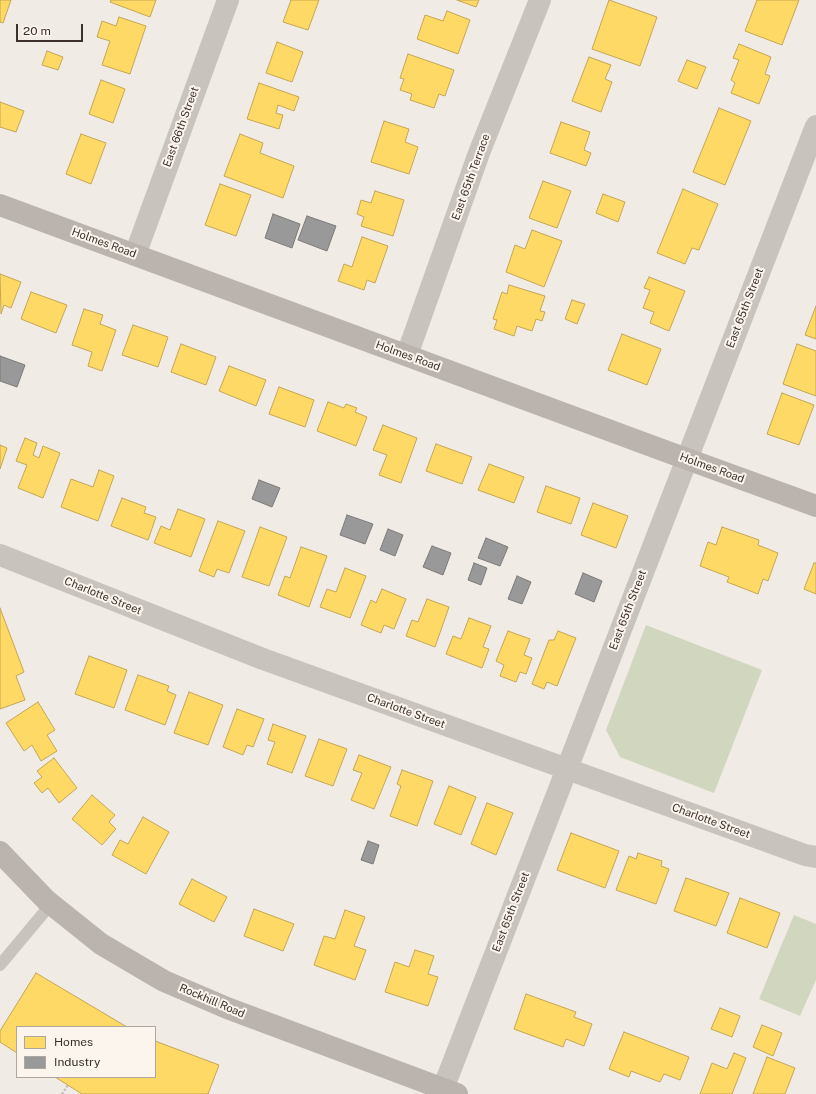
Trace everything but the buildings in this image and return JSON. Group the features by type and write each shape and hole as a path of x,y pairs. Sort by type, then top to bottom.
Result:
{"main road":[{"name":"Holmes Road","path":"0,205 816,506"},
{"name":"Rockhill Road","path":"0,852 46,900 101,944 164,981 227,1008 447,1092"}],"street":[{"name":"East 66th Street","path":"135,255 228,0"},
{"name":"East 65th Terrace","path":"407,356 479,153 540,0"},
{"name":"East 65th Street","path":"447,1092 567,769 816,126"},
{"name":"Charlotte Street","path":"0,554 263,659 805,855 816,857"}],"lane":[{"path":"0,965 51,904"}],"path":[{"path":"62,1094 68,1085"}],"green space":[{"path":"646,625 762,670 714,793 620,757 606,730"},
{"path":"794,915 816,924 816,980 800,1016 759,999"}]}
